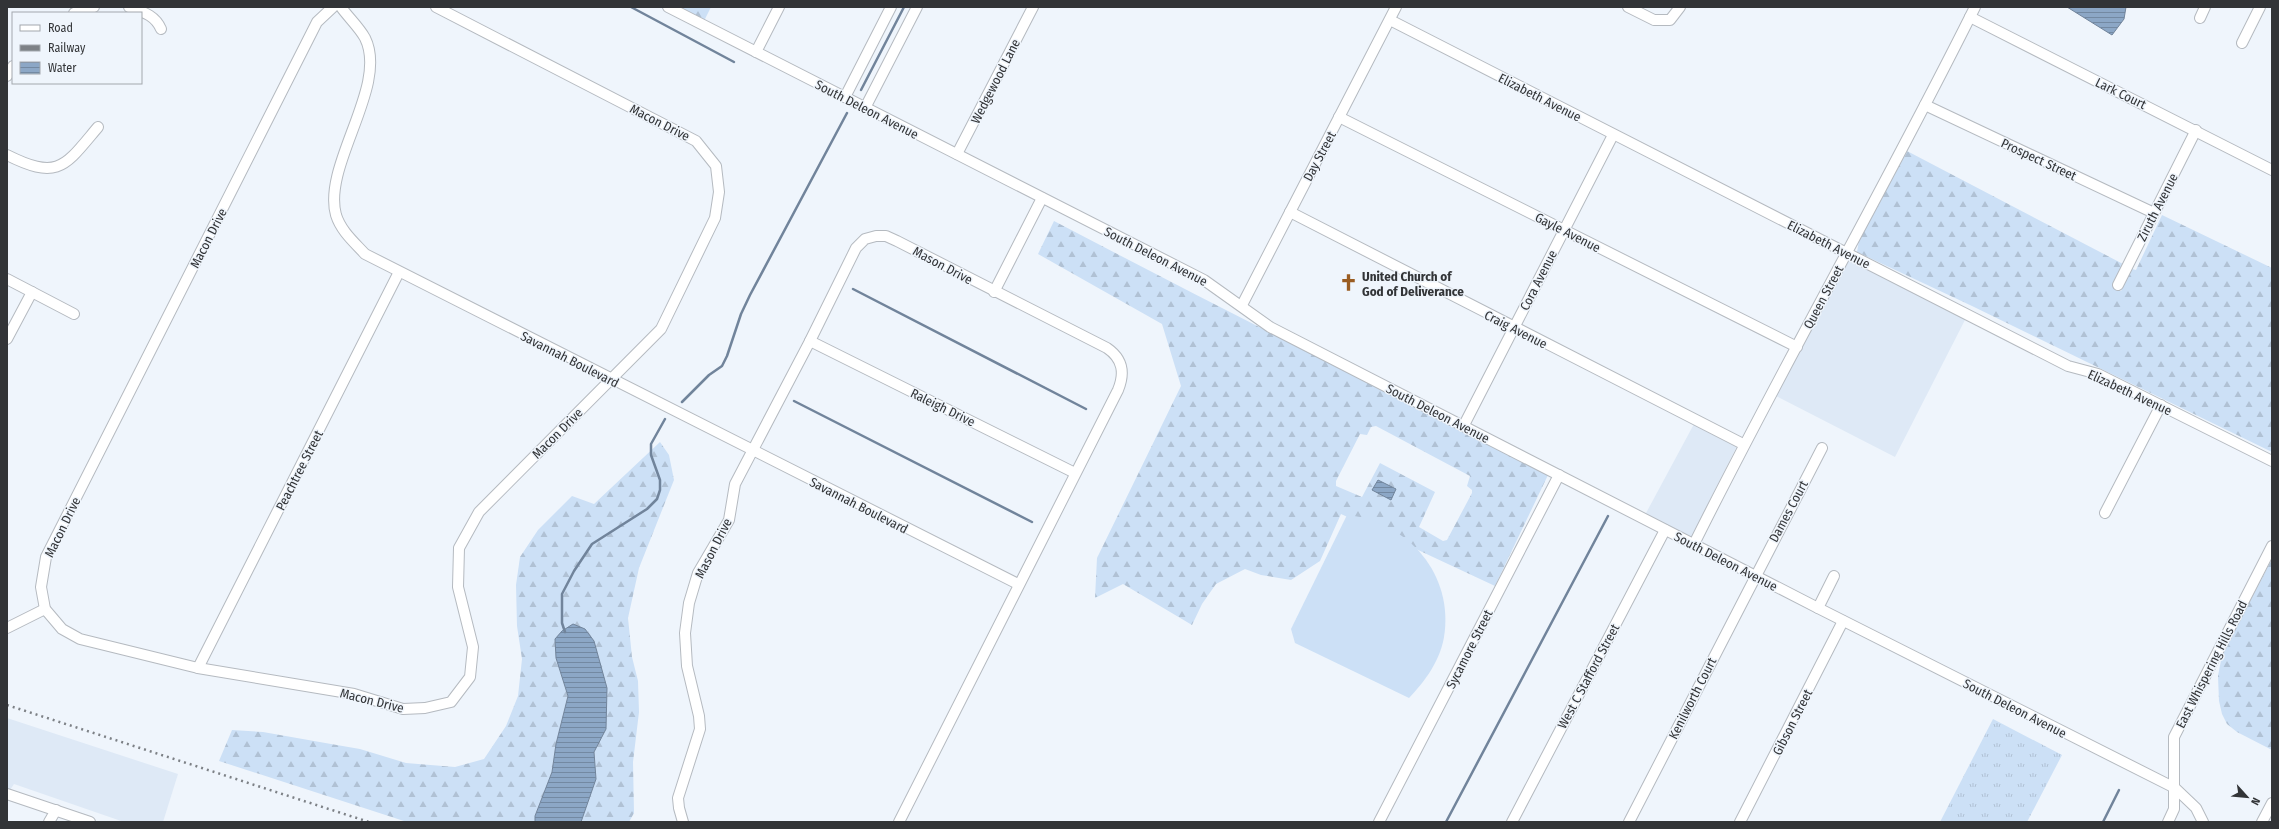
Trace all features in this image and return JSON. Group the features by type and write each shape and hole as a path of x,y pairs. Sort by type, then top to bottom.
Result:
{"street":[{"path":"77,12 94,7"},
{"path":"129,7 145,12 158,21 161,29"},
{"name":"Macon Drive","path":"333,7 318,22 46,557 41,587 45,609 62,629 80,639 198,668 354,694 403,709 425,708 451,702 470,678 473,647 458,587 459,548 479,512 661,329 715,218 719,192 716,166 696,141 436,7"},
{"name":"Savannah Boulevard","path":"341,7 365,39 371,70 334,190 336,215 346,234 365,254 753,452 1018,584"},
{"name":"South Deleon Avenue","path":"668,7 1204,280 1242,305 1270,327 1464,425 1843,621 2175,788 2196,808 2203,822"},
{"path":"756,52 779,7"},
{"path":"845,97 890,7"},
{"path":"865,108 916,7"},
{"name":"Wedgewood Lane","path":"957,154 1033,7"},
{"name":"Day Street","path":"1242,305 1396,7"},
{"path":"1628,7 1654,20 1670,20 1680,7"},
{"name":"Queen Street","path":"1694,544 1743,444 1797,347 1975,7"},
{"path":"2200,18 2205,7"},
{"path":"2242,43 2260,7"},
{"name":"Lark Court","path":"1970,17 2196,130 2272,170"},
{"name":"Elizabeth Avenue","path":"1390,20 2068,366 2098,374 2272,461"},
{"name":"Prospect Street","path":"1925,105 2154,213"},
{"name":"Gayle Avenue","path":"1339,117 1797,347"},
{"path":"7,156 42,169 58,167 69,160 98,127"},
{"name":"Ziruth Avenue","path":"2118,285 2196,130"},
{"name":"Cora Avenue","path":"1464,425 1613,134"},
{"path":"994,292 1042,198"},
{"name":"Craig Avenue","path":"1290,212 1743,444"},
{"name":"Mason Drive","path":"684,822 678,808 678,798 700,729 700,716 690,682 685,649 685,633 688,608 702,566 729,520 735,484 810,341 856,248 870,237 881,236 893,239 994,292 1107,348 1120,362 1123,371 1121,384 1018,584 899,822"},
{"name":"Peachtree Street","path":"198,668 399,272"},
{"path":"7,279 74,314"},
{"path":"7,339 32,292"},
{"name":"Raleigh Drive","path":"810,341 1075,473"},
{"path":"2105,513 2161,405"},
{"name":"Dames Court","path":"1755,575 1822,448"},
{"name":"Sycamore Street","path":"1379,822 1559,475"},
{"name":"West C Stafford Street","path":"1512,822 1665,530"},
{"name":"East Whispering Hills Road","path":"2168,822 2174,809 2174,737 2272,546"},
{"name":"Kenilworth Court","path":"1629,822 1755,575"},
{"path":"1818,608 1834,576"},
{"path":"7,628 45,609"},
{"name":"Gibson Street","path":"1740,822 1843,621"},
{"path":"7,794 90,822"},
{"path":"2262,822 2272,803"},
{"path":"49,822 56,810"}],"shaded area":[{"path":"1849,258 1966,318 1895,457 1776,396"},
{"path":"1694,424 1737,446 1691,538 1645,515"},
{"path":"7,718 178,774 163,822 124,822 14,784 10,790 7,789"}],"green space":[{"path":"677,7 711,7 704,21"},
{"path":"1907,151 2123,264 2112,286 2121,291 2132,269 2136,270 2162,215 2272,268 2272,452 1972,306 1857,252 1859,240"},
{"path":"1054,221 1548,475 1495,586 1341,514 1320,561 1291,580 1261,575 1245,569 1216,584 1202,604 1192,625 1123,584 1095,598 1097,558 1181,386 1162,324 1038,254","holes":["1376,426 1470,476 1467,486 1472,490 1472,493 1447,540 1443,541 1419,527 1435,492 1380,463 1362,497 1336,486 1336,481 1360,434 1367,435 1371,427"]},
{"path":"660,442 669,455 674,480 639,568 628,618 632,657 638,681 639,712 633,762 634,813 629,822 581,822 596,779 594,752 606,729 555,639 556,658 568,696 556,744 552,772 535,816 535,822 407,822 219,761 232,730 263,732 360,749 406,763 455,767 484,759 506,726 518,696 522,659 517,626 516,585 520,557 538,530 572,496 594,504"},
{"path":"1347,515 1369,520 1390,528 1408,540 1422,555 1434,573 1442,593 1445,614 1442,646 1431,670 1421,685 1409,698 1295,643 1291,629"},
{"path":"2272,559 2272,750 2237,732 2227,724 2222,714 2219,701 2218,676 2222,655"},
{"path":"1993,719 2062,755 2027,822 1940,822"}],"water":[{"path":"2067,7 2126,7 2124,19 2112,35"},
{"path":"1378,480 1396,489 1391,500 1372,490"},
{"path":"573,624 585,629 594,641 607,688 606,729 594,752 596,779 581,822 535,822 535,816 552,772 556,744 568,696 556,658 555,639 562,631"}],"waterway":[{"path":"631,7 734,62"},
{"path":"861,90 904,7"},
{"path":"682,402 709,375 722,366 727,356 741,314 750,295 847,113"},
{"path":"853,289 1086,409"},
{"path":"794,401 1032,522"},
{"path":"565,632 562,623 562,594 574,571 592,544 647,509 657,499 660,490 660,480 651,455 651,444 665,419"},
{"path":"1446,822 1608,516"},
{"path":"2103,822 2119,790"}],"railway":[{"path":"7,705 369,822"}],"place":[{"name":"United Church of God of Deliverance","path":"1349,283"}]}
